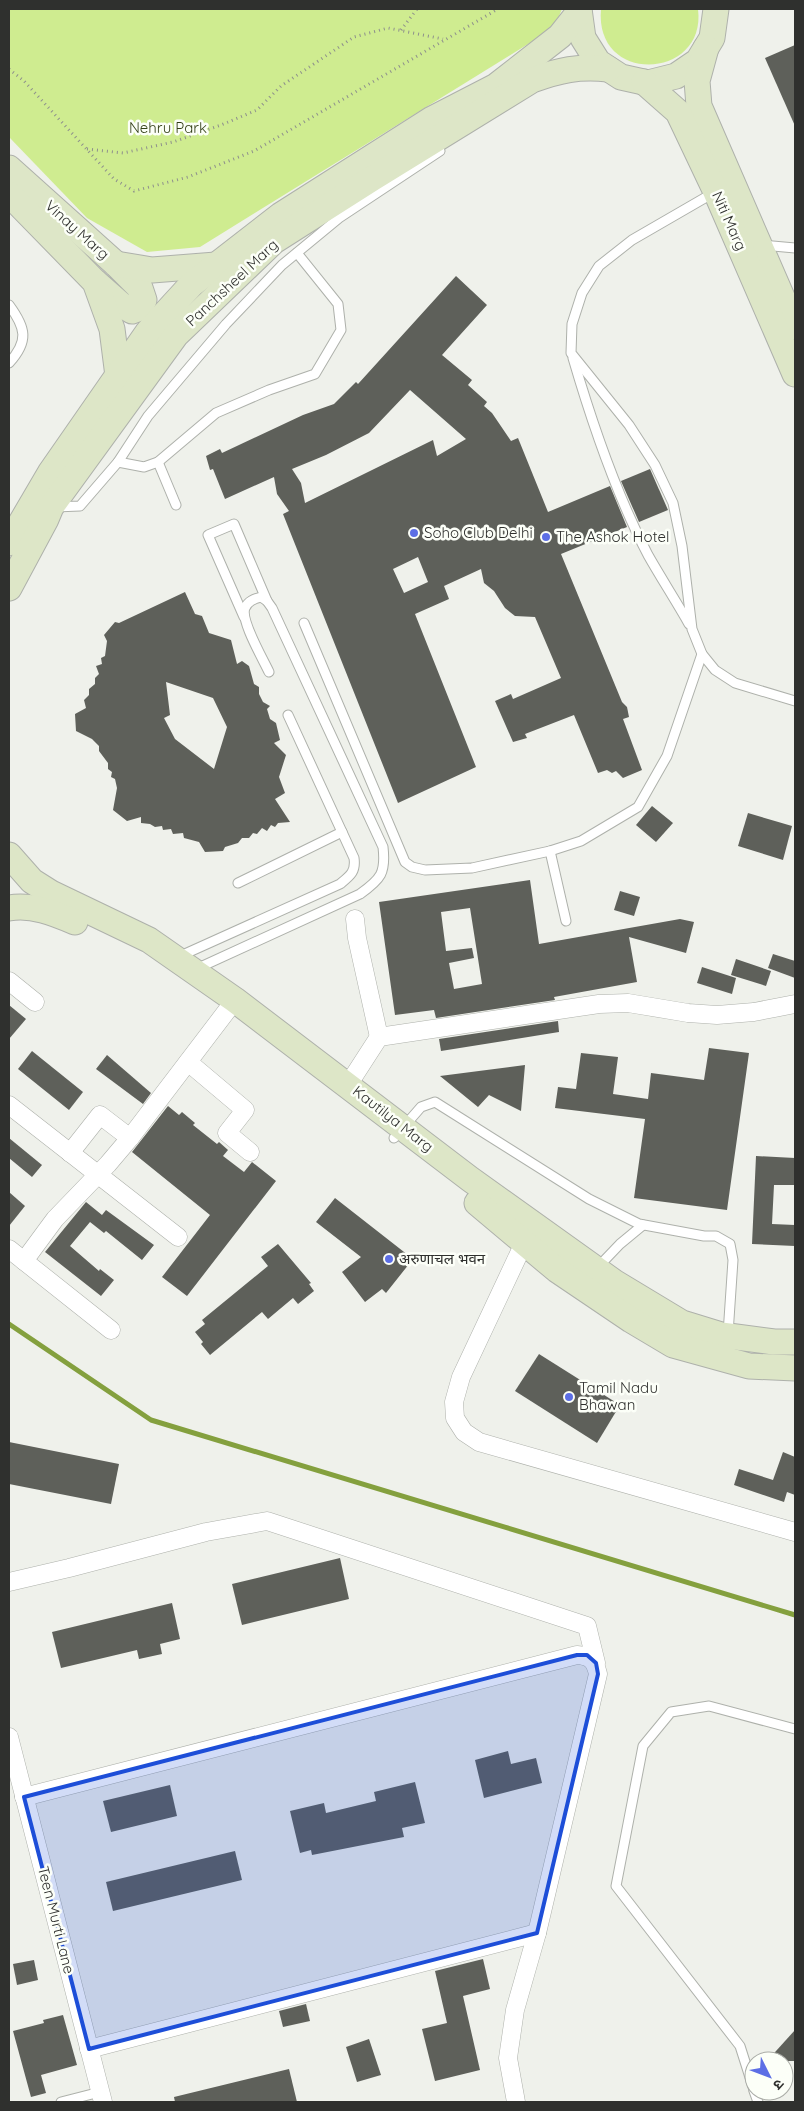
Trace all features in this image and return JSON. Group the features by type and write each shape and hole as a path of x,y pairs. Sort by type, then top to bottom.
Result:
{"main road":[{"path":"579,10 583,38 598,62 621,77 648,83 676,76 698,61 711,29 730,9"},
{"name":"Panchsheel Marg","path":"9,543 50,473 148,332 192,284 281,215 432,119 496,86 560,36 579,10"},
{"name":"Niti Marg","path":"711,29 697,81 698,106 724,187 795,374"},
{"name":"Panchsheel Marg","path":"9,588 51,507 124,403 176,335 274,241 487,113 532,80 558,70 583,67 608,69"},
{"name":"Niti Marg","path":"644,82 678,112 759,244 795,327"},
{"name":"Vinay Marg","path":"9,168 116,264 152,270 216,265"},
{"name":"Vinay Marg","path":"9,194 95,282 112,329 118,376"},
{"path":"95,282 120,304 132,311 140,308 144,300 140,288 116,264"},
{"name":"Kautilya Marg","path":"9,855 32,881 51,893 149,940 179,967 348,1085 398,1133 557,1270 589,1278"},
{"name":"Kautilya Marg","path":"9,908 45,910 108,935 179,967"},
{"name":"Kautilya Marg","path":"232,1005 275,1050 470,1179 589,1278 631,1320 674,1345 730,1349 774,1342 795,1342"},
{"name":"Kautilya Marg","path":"730,1349 749,1366 795,1368"}],"street":[{"path":"348,1085 379,1037 357,938 355,919"},
{"path":"9,981 35,1002"},
{"path":"379,1037 599,1004 628,1003 688,1013 717,1014 754,1012 795,1004"},
{"path":"24,1261 55,1219 130,1138 232,1005"},
{"path":"188,1062 245,1110 227,1133 250,1152"},
{"path":"9,1105 178,1237"},
{"path":"70,1153 100,1115 130,1138"},
{"path":"524,1242 461,1377 454,1402 455,1418 464,1432 479,1442 795,1532"},
{"path":"9,1249 111,1330"},
{"path":"9,1582 206,1532 267,1521 587,1626 598,1674 537,1933 515,2010 508,2058 516,2102"},
{"path":"24,1797 577,1655 587,1656 596,1663"},
{"name":"Teen Murti Lane","path":"9,1737 101,2097"},
{"path":"89,2049 537,1933"}],"lane":[{"path":"51,507 80,506 118,462 148,416 220,331 282,265 339,218 445,148"},
{"path":"724,187 632,240 599,266 582,294 572,324 571,353 589,414 614,479 648,553 692,629 702,654 715,670 735,683 795,701"},
{"path":"759,244 795,248"},
{"path":"118,462 144,467 158,462 216,413 269,390 314,374 341,330 338,304 297,253"},
{"path":"9,305 19,318 23,329 22,342 18,353 9,363"},
{"path":"571,353 629,425 655,465 673,503 682,546 692,629"},
{"path":"158,462 176,505"},
{"path":"179,967 360,894 377,882 385,864 383,847 267,601 234,524 208,536 269,672"},
{"path":"245,619 245,608 252,599 261,597 267,601"},
{"path":"304,623 405,862 412,867 425,870 472,868 550,851 581,841 638,806 667,756 702,654"},
{"path":"179,967 340,884 351,875 355,867 354,858 288,715"},
{"path":"238,883 342,832"},
{"path":"550,851 566,921"},
{"path":"398,1133 421,1107 435,1102 589,1199 638,1224 704,1236 716,1236 730,1244 733,1260 730,1349"},
{"path":"589,1278 620,1244 644,1225"},
{"path":"744,2059 740,2046 616,1886 643,1746 671,1712 709,1706 795,1729"},
{"path":"60,2102 101,2097"}],"path":[{"path":"400,30 417,9"},
{"path":"9,69 24,80 114,179 134,191 188,177 254,151 498,9"},
{"path":"87,149 124,153 173,142 221,125 257,110 281,86 354,38 388,28 443,40"}],"highlighted area":[{"path":"577,1655 587,1655 596,1663 598,1674 537,1933 89,2049 24,1797"}],"green space":[{"name":"Nehru Park","path":"9,9 562,9 554,28 200,247 147,252 87,218 9,137"},
{"path":"601,9 698,9 696,33 686,50 669,61 650,64 631,62 614,51 604,34"}],"building":[{"path":"795,45 795,126 765,58"},
{"path":"456,276 487,305 442,355 472,380 468,385 487,402 484,406 492,413 511,441 518,438 548,512 610,486 627,527 561,554 622,702 627,707 629,717 623,719 642,770 623,778 616,771 612,773 607,770 598,773 574,715 525,734 527,738 513,742 495,701 511,694 513,699 561,678 535,617 515,616 505,608 494,591 484,583 481,569 444,586 449,599 415,614 476,767 398,803 283,514 289,511 277,494 274,477 225,499 213,469 210,470 206,456 220,449 222,453 303,415 334,404 356,382 358,384","holes":["410,390 466,439 437,456 433,440 305,503 301,483 292,469 326,455 369,433","418,557 428,582 404,593 393,569"]},
{"path":"650,469 668,510 639,522 621,481"},
{"path":"185,592 195,614 202,616 209,633 231,640 237,664 242,661 249,666 254,684 259,687 259,694 263,702 270,706 267,709 270,719 276,723 280,740 274,743 286,755 279,777 285,793 275,799 290,822 278,823 275,827 271,825 267,831 262,828 257,834 253,833 249,838 242,838 238,843 225,847 223,851 205,852 199,842 184,838 183,833 173,834 171,829 163,830 162,826 155,827 150,824 141,823 141,817 127,821 113,810 117,788 115,779 111,777 112,772 108,769 108,763 99,751 99,746 92,739 76,731 75,714 86,708 84,700 89,695 89,689 95,684 95,678 99,674 96,666 102,664 101,658 105,656 107,641 104,635 115,622 119,623","holes":["166,682 213,698 227,727 214,769 175,739 164,718 170,715"]},
{"path":"652,806 673,823 656,842 636,825"},
{"path":"748,813 792,826 783,860 738,846"},
{"path":"530,880 539,944 680,919 694,922 686,953 629,937 637,982 554,997 555,1000 436,1018 434,1010 395,1015 379,902","holes":["470,908 482,984 454,989 449,963 474,958 472,948 446,951 441,912"]},
{"path":"620,891 640,897 634,916 614,910"},
{"path":"773,954 795,961 795,978 768,968"},
{"path":"736,959 771,971 766,986 731,975"},
{"path":"702,967 736,978 732,994 697,983"},
{"path":"9,1005 26,1019 9,1039"},
{"path":"558,1021 559,1032 441,1051 439,1039"},
{"path":"709,1048 749,1053 727,1210 634,1198 645,1119 555,1108 558,1087 576,1089 581,1053 618,1057 613,1094 648,1099 651,1073 704,1080"},
{"path":"32,1051 83,1092 69,1110 18,1069"},
{"path":"107,1055 151,1093 143,1104 96,1069"},
{"path":"525,1065 521,1111 489,1095 478,1107 440,1076"},
{"path":"168,1106 179,1115 182,1112 195,1123 193,1125 217,1144 219,1142 228,1150 223,1156 244,1172 252,1162 276,1181 187,1296 162,1277 210,1215 132,1152"},
{"path":"9,1138 42,1165 32,1177 9,1158"},
{"path":"756,1156 795,1158 795,1185 774,1185 772,1224 795,1225 795,1246 752,1244"},
{"path":"9,1192 25,1206 9,1226"},
{"path":"335,1198 413,1259 386,1293 382,1289 365,1302 342,1272 361,1257 316,1222"},
{"path":"86,1202 102,1215 106,1210 154,1245 142,1260 106,1231 104,1233 90,1222 70,1246 99,1271 100,1269 114,1280 101,1296 45,1252"},
{"path":"278,1244 311,1283 309,1284 314,1291 298,1304 293,1298 268,1319 262,1312 210,1355 201,1344 203,1342 195,1332 205,1324 202,1320 268,1266 261,1257"},
{"path":"539,1354 620,1405 597,1443 515,1391"},
{"path":"9,1442 119,1464 111,1504 9,1484"},
{"path":"783,1452 795,1457 795,1495 787,1492 784,1502 734,1485 739,1469 773,1480"},
{"path":"340,1558 349,1599 242,1625 232,1584"},
{"path":"172,1603 180,1639 160,1644 162,1654 139,1659 137,1650 61,1668 52,1632"},
{"path":"508,1751 511,1764 536,1758 542,1783 484,1798 475,1760"},
{"path":"415,1782 425,1823 402,1828 404,1837 312,1855 311,1850 300,1853 290,1811 324,1803 326,1813 376,1801 374,1792"},
{"path":"170,1785 177,1816 111,1832 103,1801"},
{"path":"235,1851 242,1880 113,1911 106,1882"},
{"path":"483,1959 490,1989 463,1996 480,2070 435,2081 422,2029 447,2023 435,1971"},
{"path":"34,1960 38,1980 17,1985 13,1964"},
{"path":"306,2004 310,2021 283,2027 279,2011"},
{"path":"63,2015 77,2065 41,2075 46,2093 31,2097 13,2031 44,2023 43,2020"},
{"path":"795,2030 795,2061 794,2051 776,2051"},
{"path":"369,2039 381,2075 357,2082 346,2047"},
{"path":"289,2069 297,2102 175,2102 174,2097"}],"waterway":[{"path":"9,1324 151,1420 795,1615"}],"place":[{"name":"Soho Club Delhi","path":"414,533"},
{"name":"The Ashok Hotel","path":"546,537"},
{"name":"अरुणाचल भवन","path":"389,1259"},
{"name":"Tamil Nadu Bhawan","path":"569,1397"}]}
